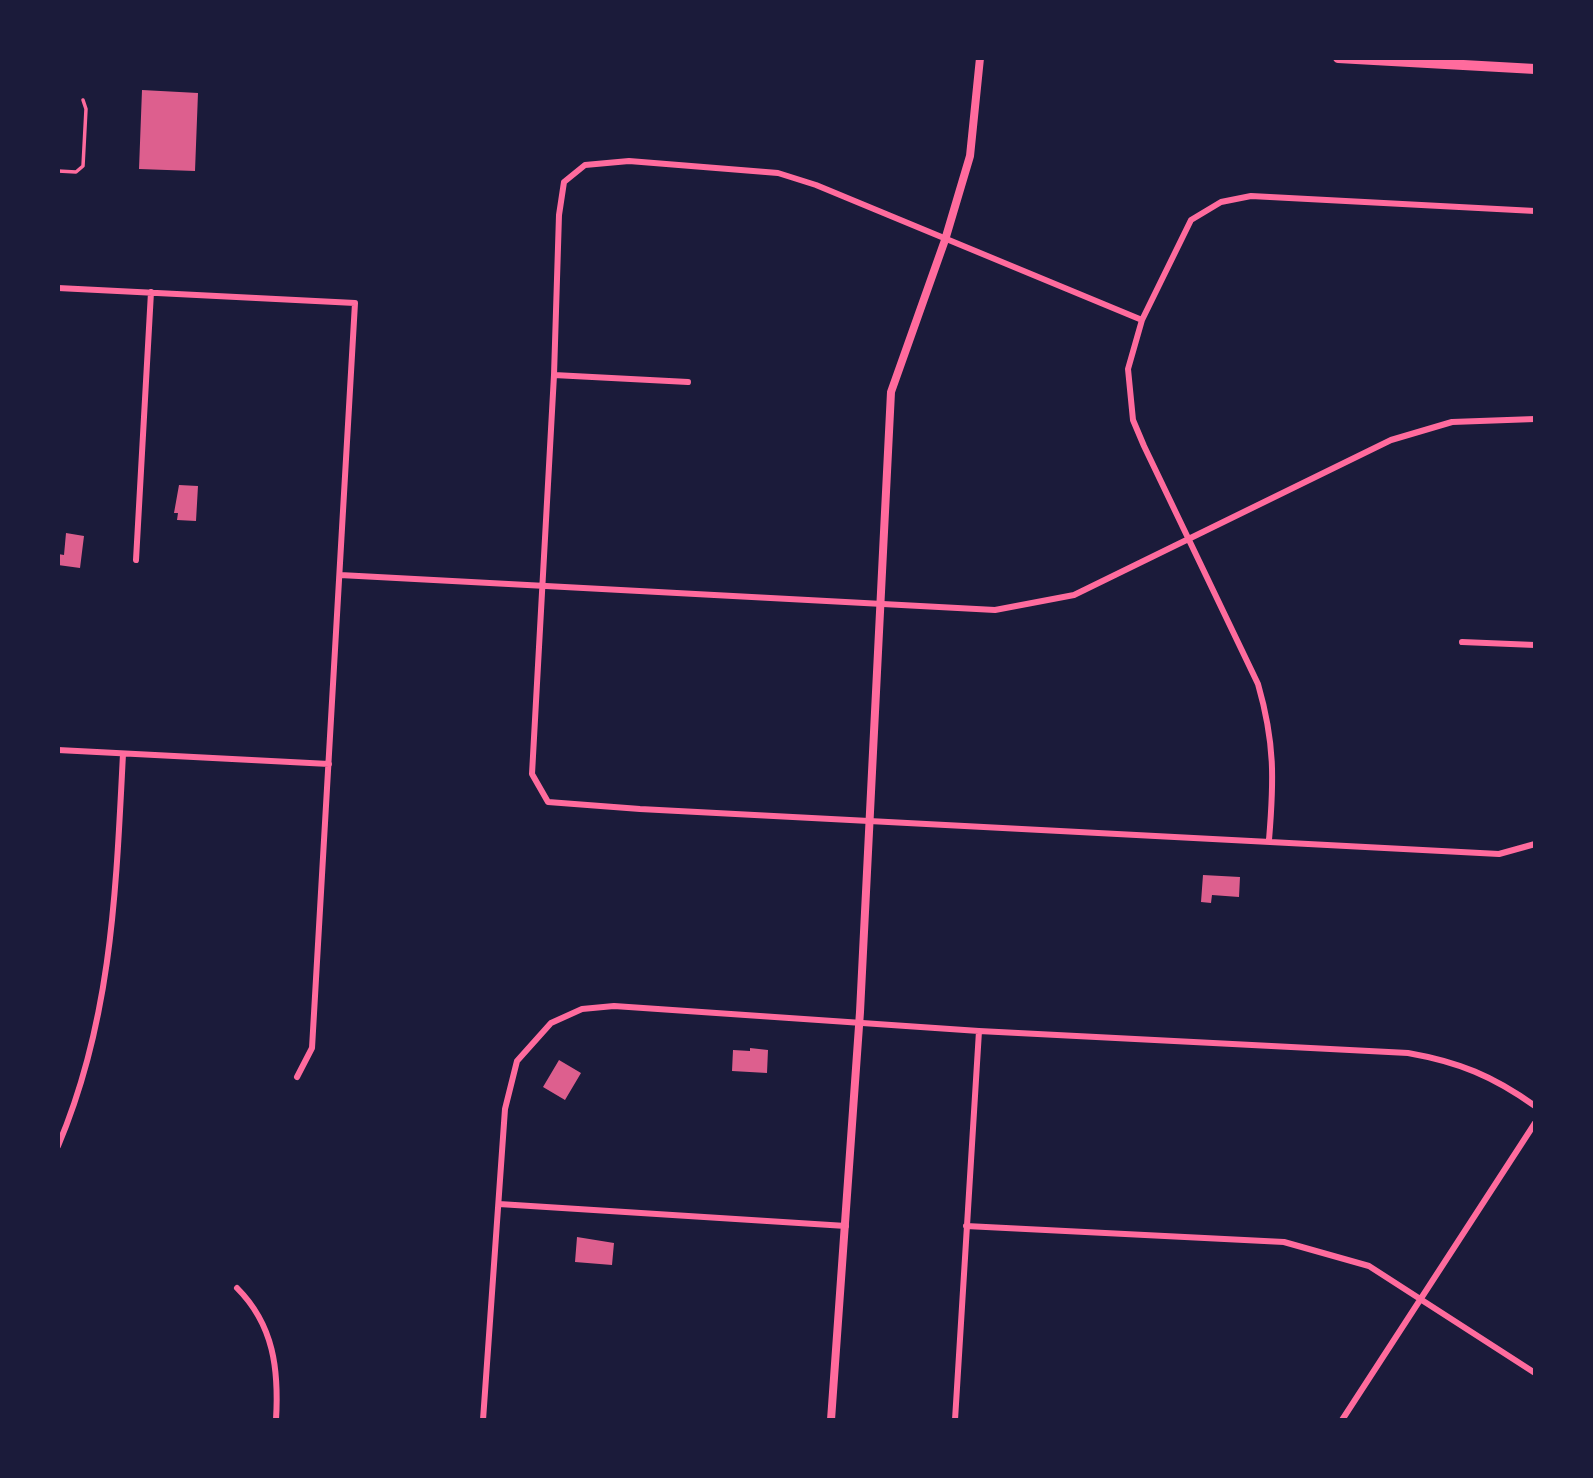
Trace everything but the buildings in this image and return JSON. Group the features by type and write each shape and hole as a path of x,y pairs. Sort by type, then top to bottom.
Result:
{"main road":[{"path":"1338,58 1472,62 1535,69"}],"street":[{"path":"831,1420 871,819 891,392 945,240 970,156 980,58"},
{"path":"1142,320 816,185 778,173 629,161 585,165 564,182 559,215 554,375 532,774 548,802 1499,854 1535,844"},
{"path":"1269,840 1275,768 1270,725 1258,684 1133,420 1128,369 1142,320 1191,220 1221,202 1251,195 1535,211"},
{"path":"58,288 355,303 312,1048 297,1077"},
{"path":"136,560 151,292"},
{"path":"554,375 688,382"},
{"path":"340,575 995,610 1074,595 1391,440 1452,422 1535,419"},
{"path":"1462,642 1535,645"},
{"path":"58,750 329,764"},
{"path":"58,1146 76,1103 102,999 114,923 123,754"},
{"path":"483,1420 505,1110 517,1061 551,1023 582,1009 614,1006 979,1031 1408,1053 1453,1061 1495,1079 1535,1106"},
{"path":"955,1420 979,1031"},
{"path":"1342,1420 1535,1123"},
{"path":"499,1204 846,1226"},
{"path":"967,1226 1284,1242 1368,1266 1535,1373"},
{"path":"237,1288 258,1313 275,1355 276,1420"}],"lane":[{"path":"58,172 76,172 83,166 86,109 83,100"}]}
